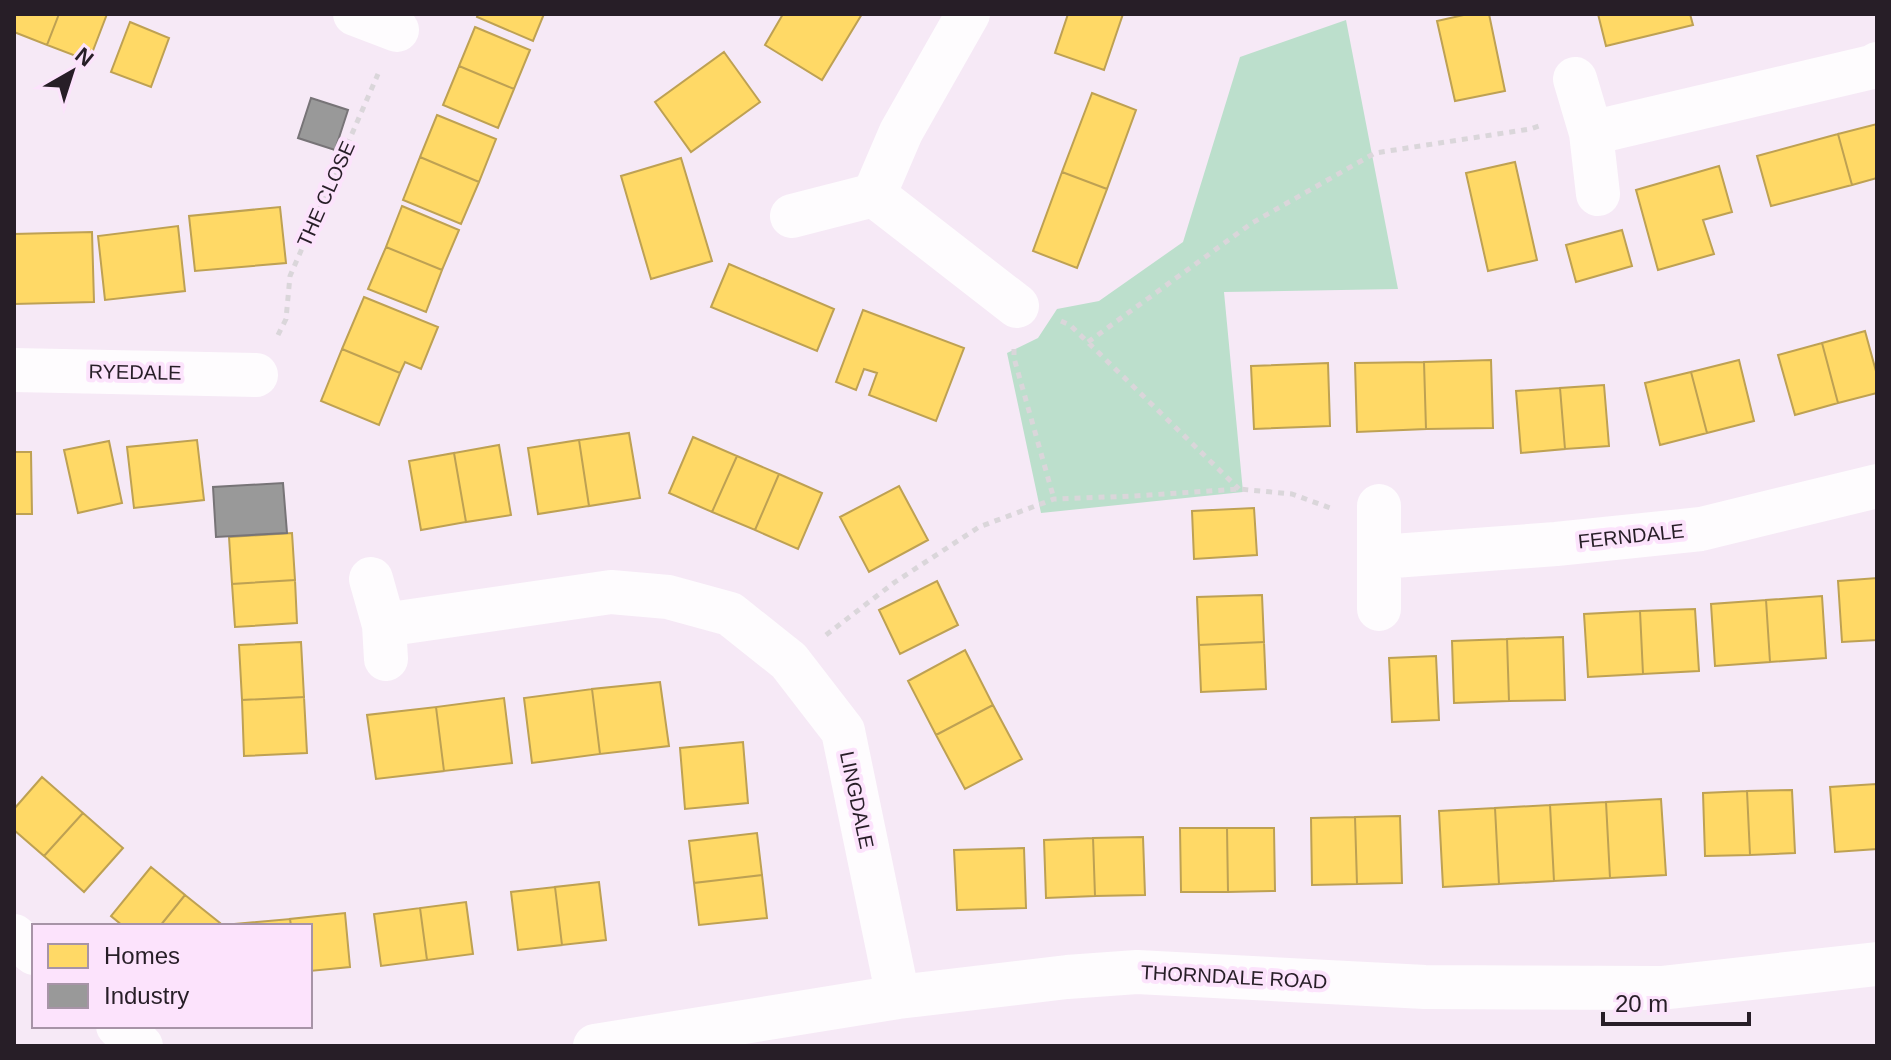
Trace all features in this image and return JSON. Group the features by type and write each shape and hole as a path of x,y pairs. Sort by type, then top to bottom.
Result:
{"street":[{"path":"355,14 397,30"},
{"path":"874,195 901,132 968,14"},
{"path":"1591,133 1877,64"},
{"path":"1575,79 1591,133 1598,194"},
{"path":"792,216 874,195"},
{"path":"874,195 1017,306"},
{"name":"RYEDALE","path":"14,370 256,375"},
{"name":"FERNDALE","path":"1380,557 1701,529 1877,486"},
{"path":"1379,506 1379,609"},
{"name":"LINGDALE","path":"371,579 385,642 611,592 668,597 730,614 789,661 843,731 898,997"},
{"path":"14,936 32,951"},
{"name":"THORNDALE ROAD","path":"595,1046 898,997 1137,972 1425,987 1661,988 1877,964"},
{"path":"120,1028 141,1046"}],"path":[{"name":"THE CLOSE","path":"256,375 286,319 290,276 397,30"},
{"path":"1088,342 1252,223 1375,153 1530,129"},
{"path":"1054,499 1014,358 1017,306 1070,325 1239,489"},
{"path":"789,661 895,582 979,527 1054,499 1239,489 1292,494 1341,511 1379,506"}],"green space":[{"path":"1346,20 1398,289 1224,292 1243,492 1041,513 1007,353 1038,338 1057,309 1099,301 1183,242 1240,57"}],"building: Homes":[{"path":"14,14 59,14 47,45 14,32"},
{"path":"59,14 107,14 89,61 47,45"},
{"path":"478,14 544,14 533,41 477,17"},
{"path":"783,14 862,14 822,80 765,45"},
{"path":"1068,14 1123,14 1104,70 1055,53"},
{"path":"1468,14 1489,14 1505,91 1455,101 1437,21"},
{"path":"1598,14 1690,14 1693,25 1606,46"},
{"path":"130,22 169,38 151,87 111,72"},
{"path":"475,27 530,50 514,89 459,66"},
{"path":"724,52 760,102 691,152 655,102"},
{"path":"459,66 514,89 498,128 443,105"},
{"path":"1092,93 1136,110 1107,189 1062,172"},
{"path":"437,115 496,139 479,182 420,157"},
{"path":"1877,124 1877,178 1852,185 1838,134"},
{"path":"1838,134 1852,185 1771,206 1757,156"},
{"path":"420,157 479,182 461,224 403,200"},
{"path":"681,158 712,261 651,279 621,176"},
{"path":"1515,162 1537,260 1488,271 1466,173"},
{"path":"1719,166 1732,212 1703,220 1714,254 1658,270 1636,190"},
{"path":"1062,172 1107,189 1077,268 1033,251"},
{"path":"402,206 459,230 442,270 386,247"},
{"path":"280,207 286,263 195,271 189,216"},
{"path":"178,226 185,291 105,300 98,236"},
{"path":"1622,230 1632,266 1576,282 1566,245"},
{"path":"92,232 94,302 14,304 14,234"},
{"path":"386,247 442,270 426,312 368,289"},
{"path":"729,264 834,309 817,351 711,307"},
{"path":"364,297 438,327 421,369 405,362 400,373 342,349"},
{"path":"863,310 964,348 936,421 869,395 877,373 864,369 856,390 836,382"},
{"path":"1865,331 1877,375 1877,393 1838,403 1822,343"},
{"path":"1822,343 1838,403 1795,415 1778,355"},
{"path":"342,349 400,373 379,425 321,401"},
{"path":"1491,360 1493,428 1426,429 1424,362"},
{"path":"1739,360 1754,421 1707,433 1691,372"},
{"path":"1424,362 1426,429 1357,432 1355,363"},
{"path":"1328,363 1330,426 1254,429 1251,366"},
{"path":"1691,372 1707,433 1660,445 1645,383"},
{"path":"1604,385 1609,446 1565,449 1560,388"},
{"path":"1560,388 1565,449 1521,453 1516,391"},
{"path":"629,433 640,498 589,506 579,440"},
{"path":"693,437 737,456 712,512 669,493"},
{"path":"197,440 204,500 134,508 127,447"},
{"path":"579,440 589,506 538,514 528,448"},
{"path":"109,441 122,503 78,513 64,450"},
{"path":"499,445 511,515 466,522 454,453"},
{"path":"14,452 31,452 32,514 14,514"},
{"path":"454,453 466,522 421,530 409,461"},
{"path":"737,456 779,474 755,530 712,512"},
{"path":"779,474 822,493 798,549 755,530"},
{"path":"899,486 928,540 869,572 840,517"},
{"path":"1254,508 1257,555 1194,559 1192,511"},
{"path":"292,533 295,580 232,584 229,537"},
{"path":"1877,578 1877,640 1842,642 1838,581"},
{"path":"295,580 297,623 235,627 232,584"},
{"path":"937,581 958,625 900,654 879,610"},
{"path":"1262,595 1264,642 1199,645 1197,597"},
{"path":"1822,596 1826,658 1770,662 1766,600"},
{"path":"1766,600 1770,662 1715,666 1711,604"},
{"path":"1695,609 1699,671 1643,674 1640,611"},
{"path":"1640,611 1643,674 1588,677 1584,614"},
{"path":"1563,637 1565,700 1509,701 1507,639"},
{"path":"1507,639 1509,701 1454,703 1452,641"},
{"path":"301,642 304,697 242,700 239,645"},
{"path":"1264,642 1266,689 1201,692 1199,645"},
{"path":"965,650 993,705 936,735 908,681"},
{"path":"1436,656 1439,720 1392,722 1389,658"},
{"path":"660,682 669,746 600,754 592,689"},
{"path":"592,689 600,754 532,763 524,698"},
{"path":"304,697 307,753 244,756 242,700"},
{"path":"504,698 512,763 444,771 436,707"},
{"path":"993,705 1022,759 965,789 936,735"},
{"path":"436,707 444,771 376,779 367,715"},
{"path":"743,742 748,803 685,809 680,748"},
{"path":"42,777 83,813 44,856 14,830 14,809"},
{"path":"1876,784 1877,849 1835,852 1830,787"},
{"path":"1792,790 1795,853 1750,855 1747,791"},
{"path":"1747,791 1750,855 1705,856 1703,793"},
{"path":"1661,799 1666,875 1610,878 1606,802"},
{"path":"1606,802 1610,878 1554,881 1550,805"},
{"path":"1550,805 1554,881 1499,884 1495,808"},
{"path":"1495,808 1499,884 1443,887 1439,811"},
{"path":"83,813 123,848 84,892 44,856"},
{"path":"1400,816 1402,883 1357,884 1355,817"},
{"path":"1355,817 1357,884 1312,885 1311,818"},
{"path":"1180,828 1227,828 1228,892 1181,892"},
{"path":"1227,828 1274,828 1275,891 1228,892"},
{"path":"757,833 762,875 694,883 689,841"},
{"path":"1143,837 1145,895 1095,896 1093,838"},
{"path":"1093,838 1095,896 1046,898 1044,840"},
{"path":"1024,848 1026,908 957,910 954,850"},
{"path":"151,867 185,895 162,924 121,924 111,916"},
{"path":"762,875 767,918 699,925 694,883"},
{"path":"599,882 606,940 562,945 555,887"},
{"path":"555,887 562,945 518,950 511,892"},
{"path":"185,895 220,923 219,924 162,924"},
{"path":"466,902 473,954 427,960 420,908"},
{"path":"420,908 427,960 381,966 374,914"},
{"path":"345,913 350,967 312,971 312,924 291,924 290,919"},
{"path":"290,919 291,924 235,924"}],"building: Industry":[{"path":"311,98 348,110 335,150 298,138"},
{"path":"283,483 287,533 216,537 213,487"}]}
